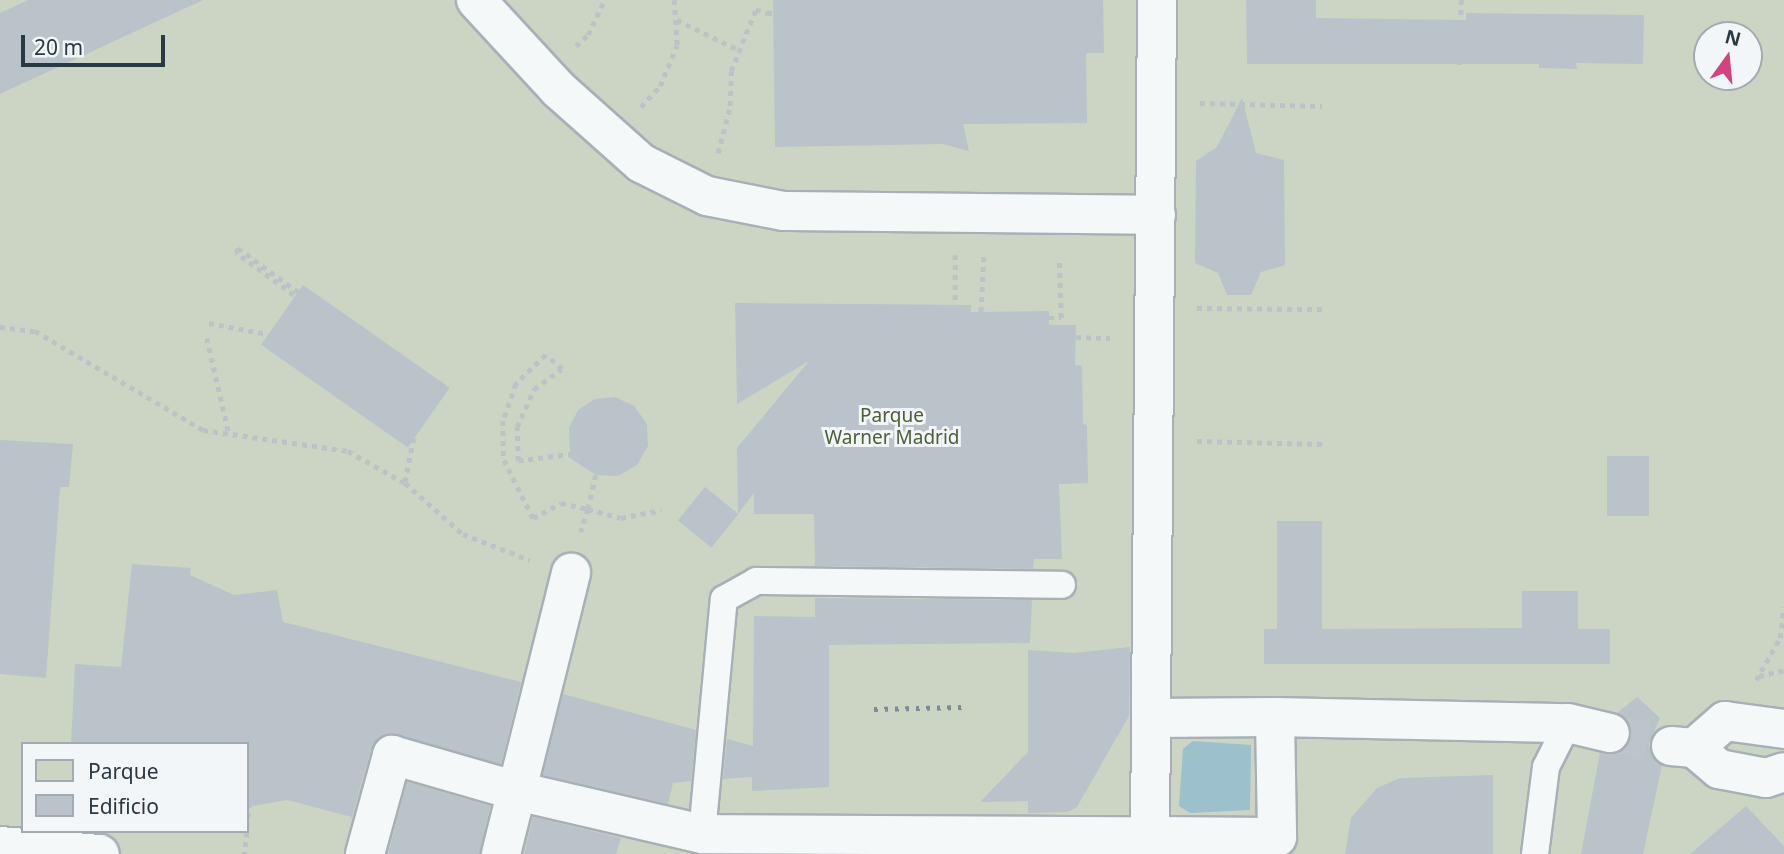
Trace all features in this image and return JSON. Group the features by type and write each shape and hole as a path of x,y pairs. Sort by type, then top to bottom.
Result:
{"street":[{"path":"476,0 558,89 641,163 707,196 783,211 1156,215"},
{"path":"1150,836 1157,0"},
{"path":"501,854 571,573"},
{"path":"1151,718 1275,717 1569,723 1610,733"},
{"path":"365,854 392,755 517,791 651,839 702,834 1277,837 1275,717"},
{"path":"1778,781 1719,769 1683,747 1725,721 1782,725"},
{"path":"0,846 100,854"}],"lane":[{"path":"702,834 724,599 755,581 1062,585"},
{"path":"1535,854 1546,767 1569,723"}],"path":[{"path":"612,136 660,86 677,45 674,0"},
{"path":"707,196 730,106 730,71 741,51 756,9 768,13 796,11 818,0"},
{"path":"1459,65 1461,0"},
{"path":"677,20 741,51"},
{"path":"1156,102 1322,106"},
{"path":"985,214 981,317 994,317"},
{"path":"1049,318 1060,318 1058,216"},
{"path":"209,323 268,334 284,348 304,314 326,330 304,365 323,380 345,344 364,359 342,391 361,405 383,371 402,386 378,419 395,430 423,389 236,253 238,248 434,391 405,430 414,438 405,483"},
{"path":"1154,307 1322,309"},
{"path":"0,327 35,331 203,430 348,451 405,483 463,534 571,573 596,475"},
{"path":"207,338 229,435"},
{"path":"573,454 518,461 517,427 534,388 562,369 546,355 516,384 503,421 505,460 533,519 561,503 621,518 661,510"},
{"path":"1154,440 1322,444"},
{"path":"206,606 266,613 248,820"},
{"path":"1740,721 1758,676 1780,638 1784,607"},
{"path":"1758,676 1784,670"},
{"path":"245,854 247,833"}],"green space":[{"name":"Parque Warner Madrid","path":"0,0 1784,0 1784,854 0,854"}],"water":[{"path":"1193,741 1251,745 1250,810 1190,813 1179,806 1183,749"}],"building":[{"path":"28,0 203,0 0,94 0,13"},
{"path":"773,0 1103,0 1104,53 1086,53 1087,123 963,124 969,151 943,144 775,147"},
{"path":"1246,0 1316,0 1316,18 1466,20 1466,13 1644,15 1643,64 1576,63 1577,69 1539,68 1539,64 1247,64"},
{"path":"1242,98 1256,153 1284,160 1285,265 1261,272 1251,295 1227,295 1218,273 1195,263 1196,161 1217,147"},
{"path":"303,285 450,388 408,447 261,345"},
{"path":"735,303 971,305 971,312 1049,311 1049,325 1076,325 1075,365 1082,366 1088,483 1059,484 1062,559 1034,559 1033,569 815,566 814,514 754,514 754,493 738,514 737,448 809,361 737,404"},
{"path":"615,397 634,406 647,424 648,446 637,465 618,476 596,475 570,458 569,428 578,410 595,399"},
{"path":"0,440 73,444 69,487 60,487 46,678 0,674"},
{"path":"1607,456 1649,456 1649,516 1607,516"},
{"path":"705,487 738,514 711,547 678,520"},
{"path":"1277,521 1322,521 1322,629 1522,628 1522,591 1578,591 1578,629 1610,629 1610,664 1264,664 1264,629 1277,629"},
{"path":"132,564 191,568 190,575 234,595 277,590 283,622 521,682 501,764 386,734 371,749 352,817 287,800 248,807 248,742 71,742 75,664 121,667"},
{"path":"815,598 1032,600 1030,643 829,645 829,787 752,791 752,777 723,779 727,739 753,746 754,616 815,617"},
{"path":"1130,647 1129,716 1077,807 1068,812 1028,813 1028,801 980,802 1028,752 1028,650 1074,653"},
{"path":"563,694 696,730 691,781 673,783 668,804 543,775"},
{"path":"1637,697 1660,718 1649,743 1652,756 1662,765 1643,854 1581,854 1600,753 1616,754 1626,747 1631,727 1617,713"},
{"path":"1493,775 1493,854 1345,854 1351,818 1377,788 1400,778"},
{"path":"407,782 490,806 480,854 388,854"},
{"path":"1746,806 1784,846 1784,854 1690,854"},
{"path":"533,817 621,838 616,854 524,854"}],"tunnel":[{"path":"1610,733 1671,746"}],"railway":[{"path":"874,709 963,707"}]}
